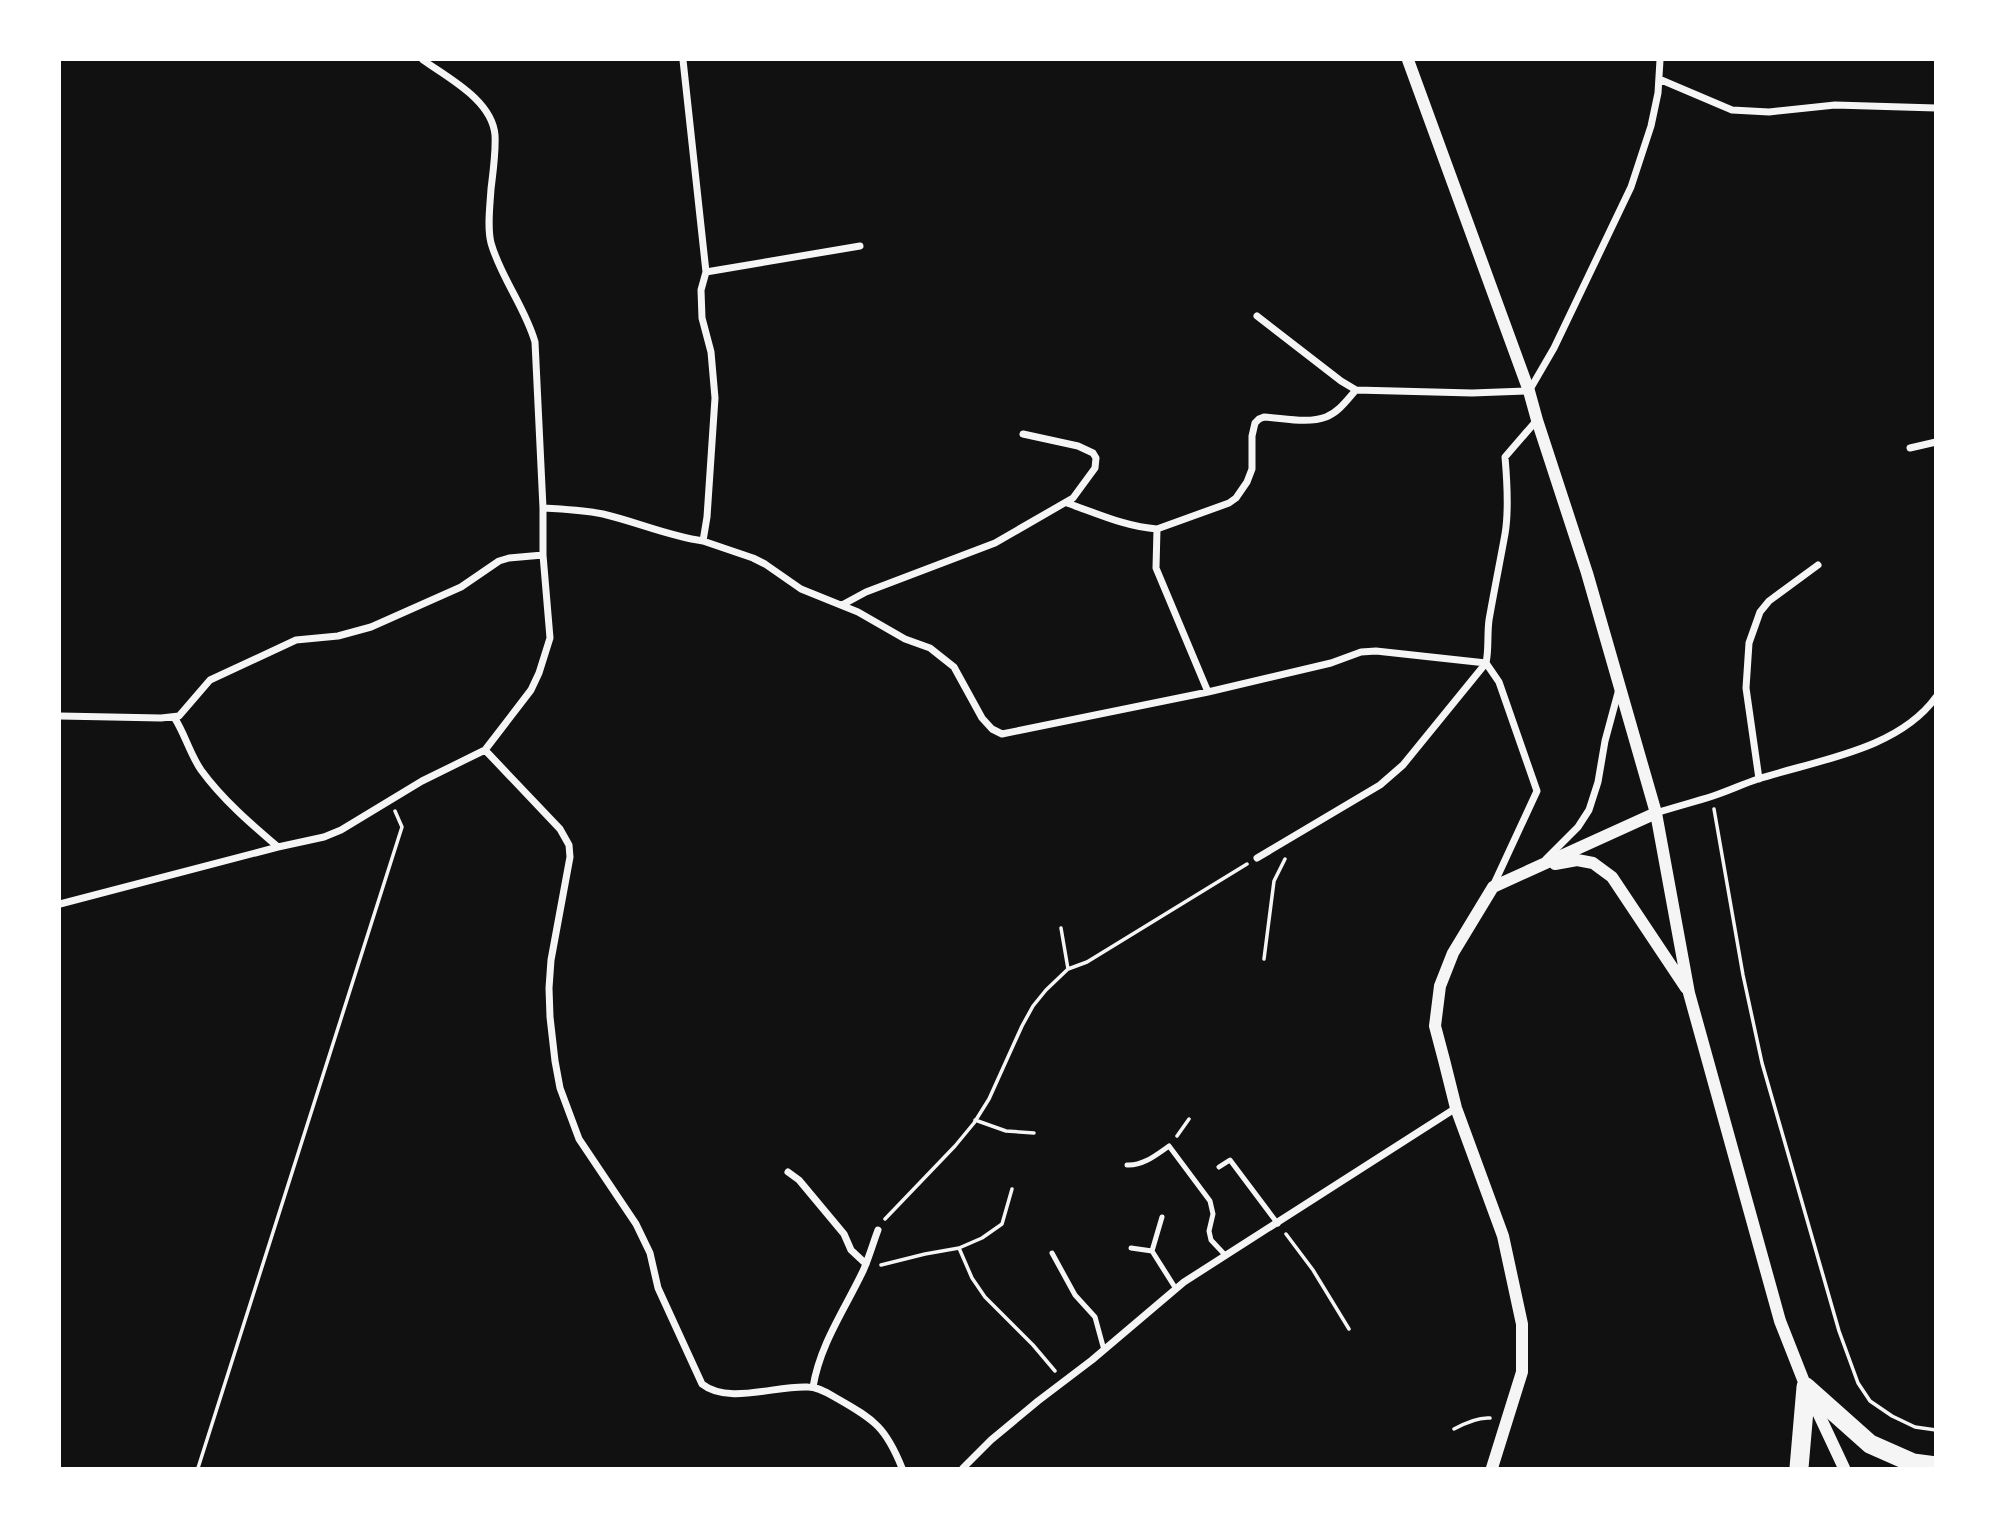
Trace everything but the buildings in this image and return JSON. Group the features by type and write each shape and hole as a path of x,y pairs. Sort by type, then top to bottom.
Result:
{"highway":[{"path":"1806,1387 1870,1444 1913,1463 1936,1466"},
{"path":"1799,1468 1806,1387"}],"street":[{"path":"60,904 324,837 341,830 422,781 485,750 531,690 539,673 550,638 543,555 535,342 530,325 498,262 491,240 490,211 495,135 491,119 480,102 423,60"},
{"path":"683,60 706,272 701,290 702,318 711,352 715,398 703,541"},
{"path":"1408,60 1529,391 1536,420 1587,573 1656,813 1689,993 1780,1321 1806,1387 1844,1468"},
{"path":"1529,391 1554,348 1631,187 1651,126 1660,60"},
{"path":"1659,79 1732,110 1769,112 1835,105 1936,108"},
{"path":"706,272 860,246"},
{"path":"1257,316 1356,390 1472,393 1529,391"},
{"path":"1067,503 1113,520 1157,529 1228,503 1236,498 1252,470 1252,436 1259,419 1325,418 1340,408 1356,390"},
{"path":"1257,858 1380,785 1403,765 1486,663 1489,650 1487,634 1499,557 1506,531 1505,457 1536,420"},
{"path":"842,605 866,592 995,543 1073,498 1095,468 1096,458 1089,450 1078,446 1023,434"},
{"path":"1910,448 1936,442"},
{"path":"543,508 596,513 683,538 703,541 753,558 801,589 842,605 905,639 930,648 954,667 982,718 992,729 1002,734 1208,692 1331,663 1362,652 1486,663 1499,682 1537,791 1493,887 1453,953 1440,986 1435,1026 1456,1108 1503,1236 1522,1324 1522,1372 1492,1468"},
{"path":"1157,529 1156,568 1208,692"},
{"path":"60,716 174,717 184,712 210,680 296,640 338,636 371,626 461,587 499,561 516,556 543,555"},
{"path":"1759,779 1746,688 1749,643 1760,612 1769,601 1818,565"},
{"path":"1538,867 1578,828 1589,810 1619,688"},
{"path":"1493,887 1656,813 1853,751 1903,729 1917,719 1936,697"},
{"path":"174,717 201,770 233,805 278,847"},
{"path":"485,750 560,829 569,845 570,857 551,960 549,988 553,1050 560,1088 579,1139 636,1223 650,1253 657,1288 702,1384 710,1391 727,1394 813,1387 868,1416 885,1432 902,1468"},
{"path":"1538,867 1585,861 1593,863 1612,877 1689,993"},
{"path":"963,1468 991,1440 1176,1289 1456,1108"},
{"path":"788,1172 799,1180 844,1234 851,1250 866,1264"},
{"path":"813,1387 830,1333 866,1264 878,1230"}],"lane":[{"path":"1127,1165 1151,1159 1169,1146 1210,1200 1213,1214 1209,1231 1211,1240 1226,1256"},
{"path":"1219,1167 1230,1160 1278,1224"},
{"path":"1162,1217 1152,1251 1176,1289"},
{"path":"1131,1248 1152,1251"},
{"path":"1052,1253 1075,1295 1095,1317 1104,1350"}],"path":[{"path":"1712,797 1743,975 1762,1063 1839,1331 1858,1383 1870,1401 1915,1427 1936,1430"},
{"path":"198,1468 402,827 391,799"},
{"path":"1264,958 1274,881 1298,833"},
{"path":"878,1230 888,1215 955,1146 975,1120 989,1099 1033,1006 1046,990 1068,970 1087,962 1257,858"},
{"path":"1061,928 1068,970"},
{"path":"1169,1146 1189,1119"},
{"path":"975,1120 1006,1131 1034,1133"},
{"path":"866,1264 879,1265 959,1248 982,1238 1002,1224 1012,1189"},
{"path":"1278,1224 1313,1270 1349,1329"},
{"path":"959,1248 972,1278 985,1297 1033,1345 1063,1380"},
{"path":"1454,1429 1486,1418 1506,1421"}]}
